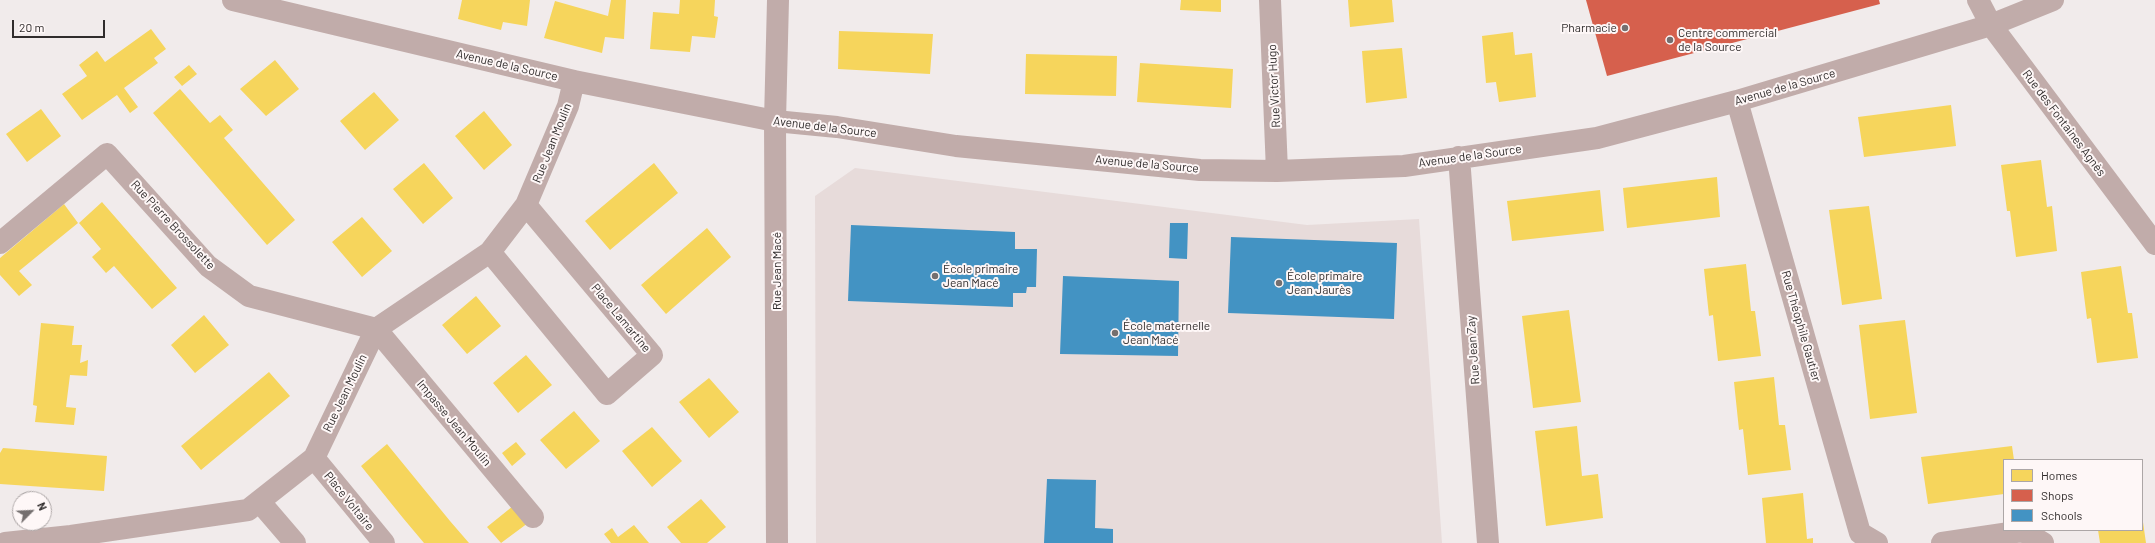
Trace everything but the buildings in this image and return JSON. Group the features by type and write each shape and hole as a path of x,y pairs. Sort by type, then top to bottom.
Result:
{"street":[{"name":"Avenue de la Source","path":"233,0 574,81 776,121 837,127 964,147 1200,170 1277,171 1404,166 1597,138 1737,101 1991,25 2053,0"},
{"name":"Rue Jean Macé","path":"777,543 776,121 778,0"},
{"name":"Rue Victor Hugo","path":"1270,0 1277,171"},
{"name":"Rue des Fontaines Agnès","path":"1978,0 1991,25 2155,244"},
{"name":"Rue Jean Moulin","path":"4,543 71,539 248,510 314,458 376,329 490,252 526,205 568,106 574,81"},
{"name":"Rue Théophile Gautier","path":"1737,101 1860,533 1877,543"},
{"name":"Rue Pierre Brossolette","path":"0,243 107,154 208,266 249,296 376,329"},
{"name":"Rue Jean Zay","path":"1459,157 1488,543"},
{"name":"Place Lamartine","path":"490,252 607,394 652,355 526,205"},
{"name":"Impasse Jean Moulin","path":"376,329 533,518"},
{"name":"Place Voltaire","path":"314,458 384,543"},
{"path":"260,501 295,543"},
{"path":"1942,543 2023,531 2043,543"}],"shaded area":[{"path":"855,168 1307,225 1419,219 1442,543 816,543 815,196"}],"place":[{"name":"Pharmacie","path":"1625,28"},
{"name":"Centre commercial de la Source","path":"1670,40"},
{"name":"École primaire Jean Macé","path":"935,276"},
{"name":"École primaire Jean Jaurès","path":"1279,283"},
{"name":"École maternelle Jean Macé","path":"1115,333"}]}
